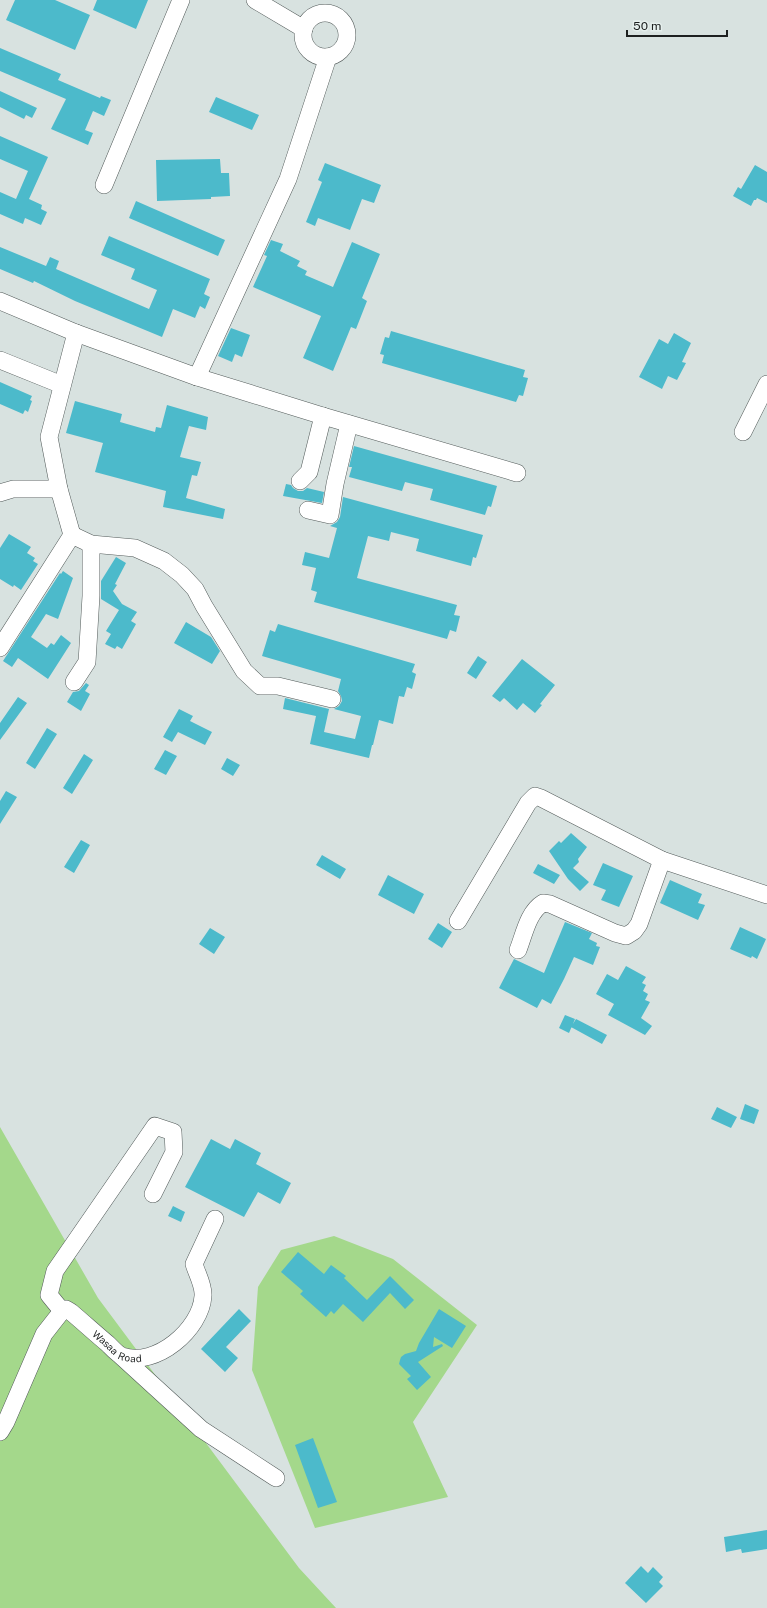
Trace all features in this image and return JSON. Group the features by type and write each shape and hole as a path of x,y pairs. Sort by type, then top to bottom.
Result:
{"street":[{"path":"104,185 181,0"},
{"path":"255,0 304,29"},
{"path":"330,7 345,28 347,36 345,44 335,55 320,57 308,49 304,43 304,29 311,19 330,7"},
{"path":"197,376 288,179 328,57"},
{"path":"0,301 76,333 197,376 349,424 517,473"},
{"path":"0,648 72,535 59,488 49,437 76,333"},
{"path":"0,360 62,385"},
{"path":"743,432 767,384"},
{"path":"300,481 309,472 323,416"},
{"path":"308,510 330,515 335,484 349,424"},
{"path":"0,493 13,489 59,488"},
{"path":"72,535 91,544 135,548 164,561 182,575 195,589 244,671 260,686 278,686 332,699"},
{"path":"74,682 87,662 91,596 91,544"},
{"path":"458,921 528,802 535,796 542,798 662,860 767,895"},
{"path":"518,950 532,914 537,907 543,903 550,904 615,933 626,936 634,931 639,924 662,860"},
{"path":"0,1432 6,1422 44,1334 62,1311 49,1295 55,1271 155,1126 173,1132 174,1152 153,1194"},
{"name":"Wasaa Road","path":"62,1311 66,1310 71,1312 121,1356 139,1358 155,1356 182,1336 195,1321 200,1312 204,1294 194,1264 216,1219"},
{"path":"121,1356 201,1429 276,1478"}],"green space":[{"path":"0,1127 98,1298 299,1568 336,1608 0,1608"},
{"path":"334,1236 393,1259 477,1325 413,1422 448,1497 315,1528 252,1370 258,1287 281,1250"}],"building":[{"path":"15,0 55,0 90,15 75,50 6,20"},
{"path":"97,0 148,0 136,29 93,10"},
{"path":"0,48 61,74 58,80 100,98 101,96 111,100 104,116 93,111 85,130 93,133 88,145 51,129 66,99 0,71"},
{"path":"0,91 37,108 32,118 26,115 24,119 0,107"},
{"path":"216,97 259,115 252,130 209,112"},
{"path":"0,136 48,157 29,199 42,205 41,209 47,212 41,225 25,218 23,224 0,214 0,192 16,199 28,171 0,159"},
{"path":"220,159 221,173 229,173 230,196 211,197 211,199 157,201 156,160"},
{"path":"325,163 381,185 374,203 362,199 350,230 318,218 315,226 306,222 322,182 318,180"},
{"path":"755,165 767,172 767,203 757,198 751,206 733,196 738,187 741,189"},
{"path":"136,201 225,240 218,256 129,218"},
{"path":"109,236 210,279 204,294 210,297 205,309 200,306 195,318 173,309 162,337 75,301 34,281 33,283 0,269 0,247 46,266 50,257 59,261 56,269 149,309 157,290 131,279 135,269 101,255"},
{"path":"271,240 283,244 280,251 300,261 297,266 307,271 305,275 333,287 352,242 380,254 362,298 367,301 356,329 351,327 333,371 303,358 321,316 253,287 267,256 264,255"},
{"path":"231,328 250,335 242,357 235,354 232,362 218,356"},
{"path":"391,331 525,370 523,377 528,378 523,396 519,395 516,402 382,363 384,355 380,354 385,337 389,338"},
{"path":"674,333 691,343 682,362 686,363 677,380 668,376 662,389 639,377 659,339 668,344"},
{"path":"0,382 32,396 30,400 32,401 28,412 25,410 23,414 0,404"},
{"path":"75,401 122,414 120,422 155,432 156,427 161,428 167,405 208,417 206,430 189,426 180,457 201,462 197,476 192,475 186,498 225,509 223,519 163,507 166,491 95,472 103,443 66,433"},
{"path":"354,446 497,486 491,507 488,506 485,515 430,500 433,489 405,482 402,491 349,477 352,467 349,467"},
{"path":"286,484 291,485 298,491 303,491 307,488 324,492 322,503 283,496"},
{"path":"343,497 483,535 476,558 473,557 471,566 416,551 419,539 391,532 389,541 368,536 357,578 457,605 454,615 460,616 456,632 450,630 447,639 314,602 317,592 311,590 316,568 302,565 305,552 329,558 337,528 330,526 337,522 340,517"},
{"path":"9,534 31,547 27,553 35,558 33,561 38,564 21,590 0,579 0,548"},
{"path":"116,557 126,563 113,591 122,604 137,612 131,621 136,624 122,649 117,646 115,649 105,644 111,634 106,631 119,610 101,599 101,581"},
{"path":"63,571 73,578 58,619 46,614 31,637 47,648 51,643 54,645 61,635 71,643 48,679 18,658 12,667 3,661 60,573 61,574"},
{"path":"186,622 211,637 220,651 212,664 174,643"},
{"path":"278,624 415,664 412,672 416,674 412,689 407,687 404,697 399,696 393,724 379,720 369,758 310,744 316,716 283,709 285,698 329,709 324,732 355,739 361,716 334,709 339,706 342,701 338,691 341,679 262,656 270,630 275,632"},
{"path":"478,656 487,662 476,679 467,673"},
{"path":"522,659 555,685 535,713 523,703 517,710 504,698 500,702 492,696"},
{"path":"86,683 89,685 85,691 90,694 81,711 67,702 73,692 79,691"},
{"path":"18,697 27,703 0,740 0,723"},
{"path":"179,709 193,716 190,721 212,732 205,745 178,732 172,742 163,737"},
{"path":"47,728 57,734 35,769 26,763"},
{"path":"165,750 177,756 166,775 154,769"},
{"path":"84,754 93,760 72,794 63,788"},
{"path":"227,758 240,765 233,776 221,769"},
{"path":"6,791 17,797 0,824 0,801"},
{"path":"571,833 587,847 578,859 579,862 573,868 589,882 580,891 568,879 549,851 559,841 561,843"},
{"path":"81,840 90,845 74,873 64,867"},
{"path":"322,855 346,869 340,879 316,865"},
{"path":"603,863 633,876 619,907 601,900 606,890 593,885"},
{"path":"538,864 560,875 554,884 533,873"},
{"path":"388,875 424,894 414,914 378,895"},
{"path":"670,880 702,894 698,903 705,905 698,920 660,903"},
{"path":"565,922 592,933 589,939 597,943 596,946 600,947 593,965 574,957 551,1004 542,999 537,1008 499,988 514,959 544,973"},
{"path":"438,923 452,932 442,948 428,939"},
{"path":"740,927 766,939 757,959 730,949"},
{"path":"210,928 225,937 214,954 199,944"},
{"path":"626,966 646,977 642,983 646,985 643,991 648,994 645,1000 650,1002 641,1018 652,1026 645,1035 608,1015 614,1004 596,994 607,974 618,980"},
{"path":"565,1015 575,1019 569,1033 559,1028"},
{"path":"576,1019 607,1035 602,1044 571,1027"},
{"path":"745,1104 759,1110 754,1124 740,1119"},
{"path":"717,1107 737,1117 731,1128 711,1119"},
{"path":"211,1139 230,1149 235,1139 261,1153 256,1164 291,1183 280,1204 258,1192 244,1217 185,1187"},
{"path":"173,1206 185,1212 181,1222 168,1216"},
{"path":"298,1252 324,1274 331,1265 346,1276 344,1278 367,1300 390,1276 414,1300 405,1309 390,1293 363,1322 343,1304 334,1314 331,1311 326,1317 300,1294 303,1291 281,1272"},
{"path":"239,1309 251,1321 226,1347 238,1358 225,1372 201,1349"},
{"path":"439,1309 466,1326 452,1348 434,1337 433,1347 442,1344 443,1346 418,1362 431,1377 417,1390 407,1379 411,1376 399,1364 400,1360 405,1354 416,1351 419,1343"},
{"path":"313,1438 337,1502 318,1508 295,1445"},
{"path":"767,1530 767,1549 742,1553 741,1549 726,1552 724,1537"},
{"path":"641,1566 648,1573 653,1567 663,1577 659,1582 663,1586 646,1603 625,1583"}]}
